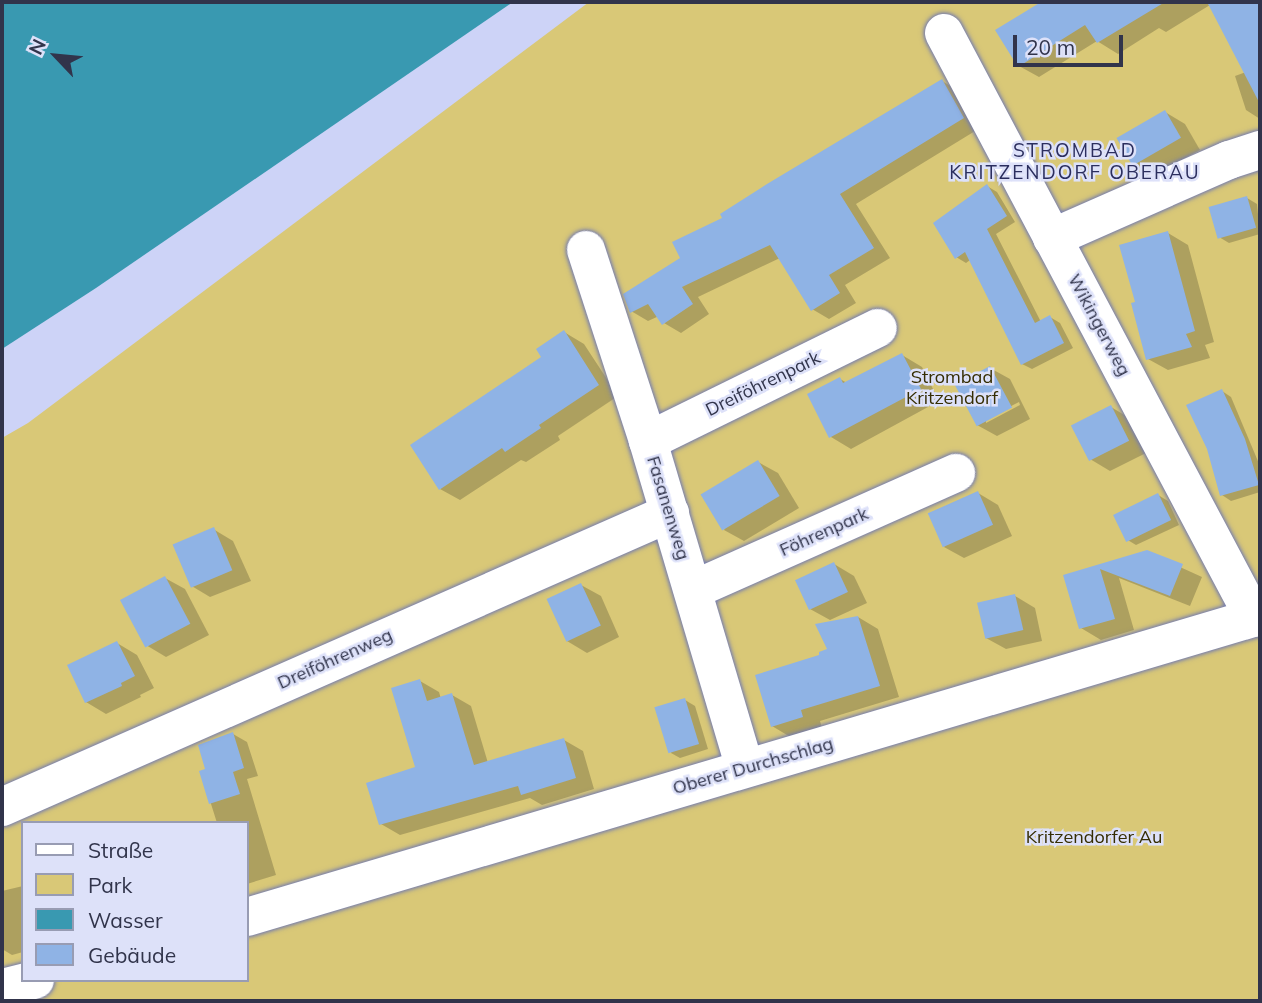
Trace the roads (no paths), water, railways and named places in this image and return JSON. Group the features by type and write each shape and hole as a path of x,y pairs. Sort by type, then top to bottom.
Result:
{"street":[{"name":"Wikingerweg","path":"944,33 1257,617"},
{"path":"1052,238 1229,160 1260,150"},
{"name":"Fasanenweg","path":"586,250 648,441 745,768"},
{"name":"Dreiföhrenpark","path":"648,441 878,328"},
{"name":"Föhrenpark","path":"693,590 956,473"},
{"name":"Dreiföhrenweg","path":"2,807 670,513"},
{"name":"Oberer Durchschlag","path":"248,917 1257,617"},
{"path":"2,988 27,982"}],"water":[{"path":"2,2 513,2 96,288 2,349"}],"district":[{"name":"STROMBAD KRITZENDORF OBERAU","path":"1075,162"}],"park label":[{"name":"Strombad Kritzendorf","path":"952,388"},
{"name":"Kritzendorfer Au","path":"1094,837"}]}
